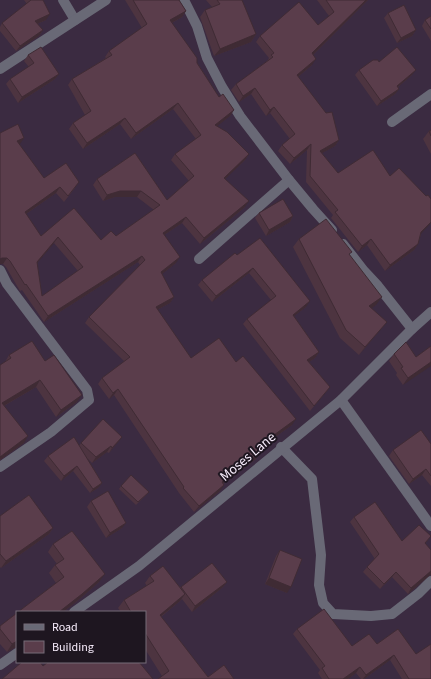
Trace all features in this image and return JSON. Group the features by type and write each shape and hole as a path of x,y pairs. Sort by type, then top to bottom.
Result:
{"street":[{"path":"63,0 75,20"},
{"path":"0,69 106,0"},
{"path":"184,0 197,26 207,58 222,87 240,116 289,180 331,228 364,271 412,328"},
{"path":"392,122 431,94"},
{"path":"199,259 289,180"},
{"path":"0,270 7,284 87,390 89,400 51,432 0,467"},
{"name":"Moses Lane","path":"75,611 139,566 341,400 412,328 431,312"},
{"path":"341,400 431,526"},
{"path":"282,447 312,479 321,555 319,585 324,603 333,614 371,616 392,614 419,593 431,581"},
{"path":"0,665 16,654"}],"building":[{"path":"31,0 43,0 50,14 35,21 43,30 20,46 2,23"},
{"path":"133,0 179,0 186,11 170,20 197,58 197,63 219,97 223,94 234,110 215,125 227,132 249,154 224,178 249,201 204,238 186,217 163,233 180,257 161,272 174,297 156,307 191,358 219,338 236,362 243,356 296,419 256,448 260,453 222,482 224,485 199,506 183,488 184,487 118,389 113,393 102,378 130,357 89,317 145,260 142,256 48,316 26,284 25,285 10,261 7,258 0,259 0,133 18,124 24,138 17,141 44,178 66,163 79,182 68,196 60,187 25,212 41,236 74,208 101,240 111,231 116,236 160,205 141,191 120,191 107,195 97,179 135,153 167,200 194,176 175,154 201,135 178,103 136,133 125,118 87,143 73,123 91,111 72,79 112,55 109,51 147,24","holes":["58,237 83,267 42,296 37,262"]},
{"path":"217,0 242,0 256,34 220,49 205,10 220,4"},
{"path":"326,0 366,0 312,53 316,59 297,75 326,113 332,112 339,140 320,151 338,173 373,150 390,176 399,168 426,196 428,195 431,199 431,222 421,232 418,244 390,265 371,239 362,246 335,212 338,210 310,176 311,144 294,158 282,145 295,134 274,107 270,110 255,88 243,96 236,84 273,57 271,55 274,53 260,36 299,2 318,25 334,12"},
{"path":"404,5 416,30 401,38 388,13"},
{"path":"431,16 431,29 425,20"},
{"path":"41,47 59,74 22,97 10,79 34,63 28,55"},
{"path":"397,47 416,70 397,86 399,89 381,101 359,70 373,60 378,60 379,62"},
{"path":"283,199 293,216 269,230 259,213"},
{"path":"326,219 352,252 349,254 382,297 369,306 387,322 365,347 346,330 299,239"},
{"path":"260,238 310,301 293,315 319,352 307,360 330,387 314,406 247,319 276,296 253,268 216,296 202,280 235,253 237,255"},
{"path":"32,341 45,361 54,355 82,395 61,410 40,380 2,403 28,436 0,457 0,365 11,358 9,355"},
{"path":"406,342 416,357 431,346 431,362 408,378 401,368 403,367 394,354"},
{"path":"103,419 122,437 112,448 111,446 96,457 81,443"},
{"path":"421,430 431,444 431,476 426,469 413,479 393,450"},
{"path":"74,437 102,483 93,489 77,466 64,476 48,456"},
{"path":"131,475 149,492 138,502 121,486"},
{"path":"108,491 126,523 110,533 91,501"},
{"path":"29,495 53,528 6,561 0,554 0,516"},
{"path":"375,502 402,541 419,525 431,536 425,543 431,550 431,571 411,588 396,572 384,584 367,567 379,554 354,517"},
{"path":"72,531 105,574 60,611 19,611 64,577 55,565 64,559 53,544"},
{"path":"280,550 302,559 291,587 269,578"},
{"path":"212,563 227,582 195,606 181,587"},
{"path":"163,566 185,594 160,615 208,677 224,665 234,679 158,679 169,671 146,635 146,611 130,611 124,600 154,581 150,576"},
{"path":"324,609 352,646 369,634 377,644 398,629 416,654 431,644 431,679 409,679 394,655 366,675 360,667 343,679 329,679 322,668 325,666 297,629"},
{"path":"16,614 16,642 12,644 0,629 0,626"},
{"path":"21,663 41,663 43,666 47,663 140,663 153,679 2,679"}]}
